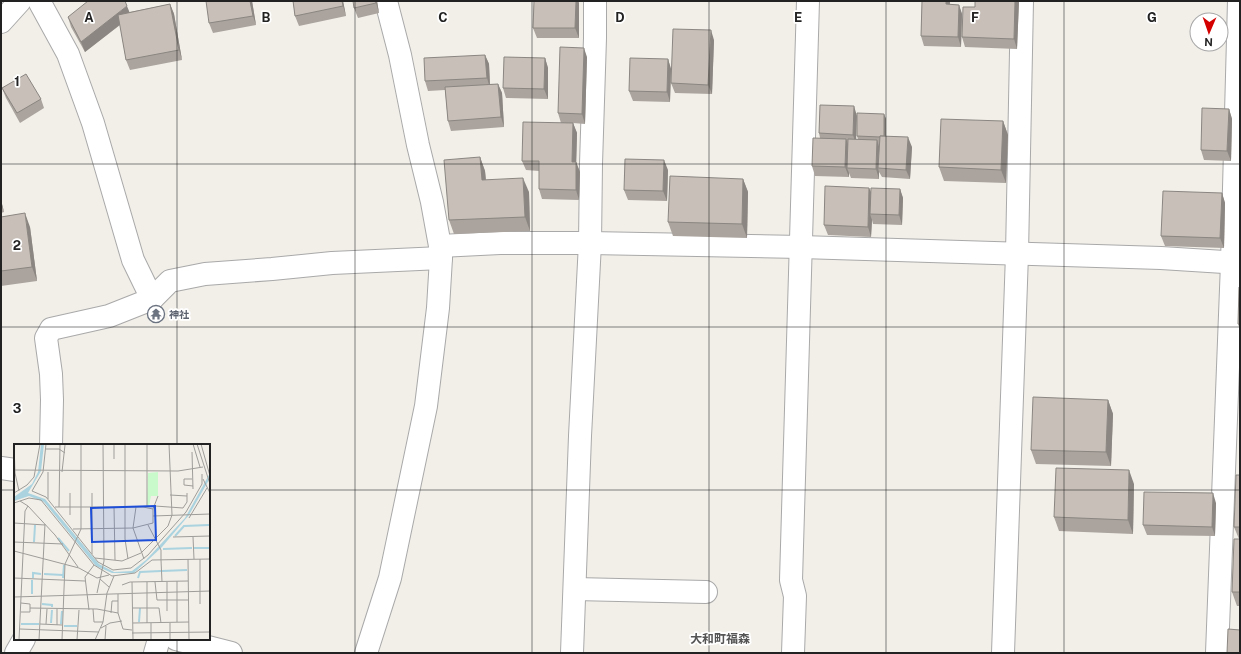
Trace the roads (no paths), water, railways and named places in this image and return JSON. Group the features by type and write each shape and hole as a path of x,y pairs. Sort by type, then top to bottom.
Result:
{"street":[{"path":"1,22 20,1"},
{"path":"39,1 68,54 93,124 133,260 152,299"},
{"path":"366,653 390,578 426,406 438,308 441,252 432,202 418,145 400,55 386,1"},
{"path":"572,653 580,436 590,243 595,1"},
{"path":"793,653 795,596 791,580 808,1"},
{"path":"1003,653 1017,254 1022,1"},
{"path":"1217,653 1236,263 1239,1"},
{"path":"51,444 51,374 46,338 51,330 109,316 152,299 170,281 206,274 441,252 500,243 801,247 1161,258 1236,263"},
{"path":"1,468 14,470"},
{"path":"575,589 706,592"},
{"path":"16,653 23,640"},
{"path":"155,653 159,640"},
{"path":"180,640 231,653"}],"place":[{"name":"神社","path":"156,314"}],"district":[{"name":"大和町福森","path":"720,639"}]}
